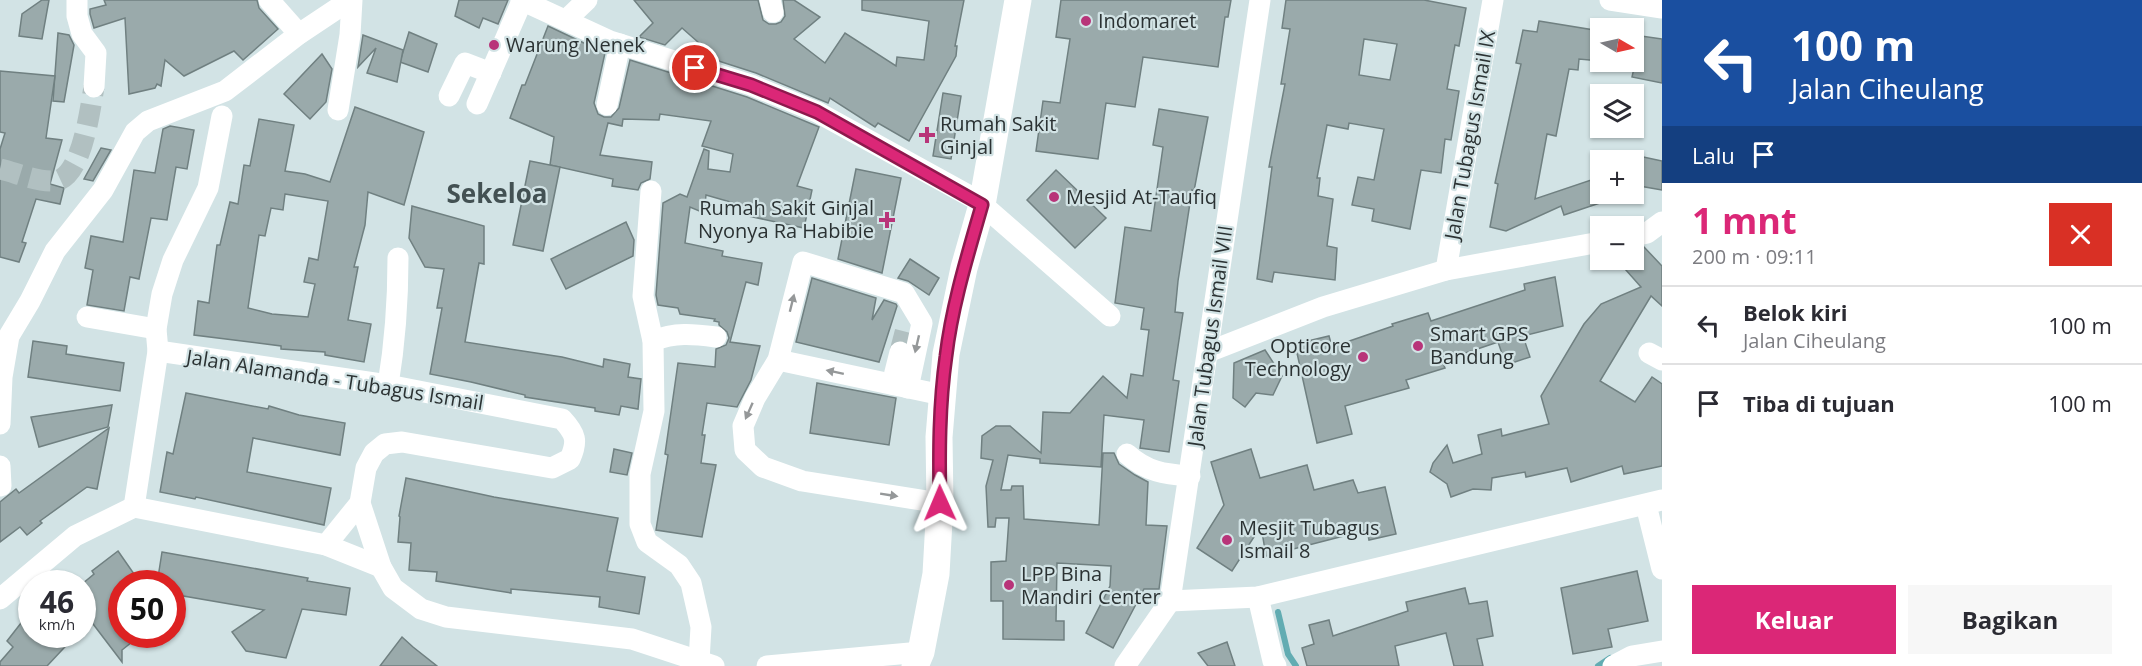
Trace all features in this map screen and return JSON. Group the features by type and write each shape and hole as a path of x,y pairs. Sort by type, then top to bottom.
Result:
{"main road":[{"path":"918,659 936,574 940,503 939,437 946,354 959,289 982,205 1018,0"}],"street":[{"path":"77,0 77,16 82,34 96,53 94,87"},
{"path":"269,0 299,34"},
{"path":"0,424 2,377 9,336 30,301 55,251 103,190 135,132 148,121 225,92 299,34 351,0"},
{"path":"338,110 350,35 351,0"},
{"path":"477,104 522,0 620,44 751,85 817,112 982,205 1110,316"},
{"path":"566,20 587,0"},
{"name":"Jalan Tubagus Ismail VIII","path":"1125,666 1170,601 1260,0"},
{"name":"Jalan Tubagus Ismail IX","path":"1446,270 1493,0"},
{"path":"1610,0 1662,8"},
{"path":"607,105 620,44"},
{"path":"449,96 465,63 491,73"},
{"path":"158,351 156,329 162,294 173,260 208,188 222,116"},
{"path":"651,191 644,296 653,341 654,411 640,474 640,524 647,542 679,565 691,583 707,663"},
{"path":"1644,234 1662,222"},
{"path":"1208,352 1323,307 1446,270 1590,244"},
{"path":"388,385 398,301 398,258"},
{"path":"900,386 922,323 904,293 803,262 778,360 755,398 743,426 746,450 763,467 802,481 940,503"},
{"path":"907,325 910,303"},
{"path":"87,317 156,329"},
{"path":"653,341 667,335 683,333 716,337"},
{"name":"Jalan Alamanda - Tubagus Ismail","path":"134,507 158,351 388,385 562,419 572,429 576,446 570,459 552,468 402,442 385,444 374,453 366,468 360,503 381,567 393,588 421,609 446,617 632,639 707,663"},
{"path":"900,352 900,386"},
{"path":"778,360 942,395"},
{"path":"1127,454 1149,470 1190,476"},
{"path":"1170,601 1258,597 1654,502 1662,569"},
{"name":"Jalan Alamanda - Tubagus Ismail","path":"326,545 360,503"},
{"path":"0,599 75,536 134,507 326,545 381,567"},
{"path":"1258,597 1276,666"},
{"path":"1612,666 1632,656 1662,651"},
{"path":"767,666 918,659"}],"building":[{"path":"42,0 49,0 42,39 19,36 22,14"},
{"path":"104,0 257,0 259,8 278,29 243,60 234,51 184,76 165,60 161,86 157,84 155,88 129,94 125,18 94,28 90,14 90,9 106,5"},
{"path":"459,0 508,0 498,24 483,18 479,28 455,16"},
{"path":"634,0 758,0 763,20 769,24 776,24 781,22 785,16 783,0 794,0 820,17 794,39 825,63 845,33 896,66 897,57 924,60 929,21 862,10 862,0 964,0 955,46 957,46 956,56 909,141 878,123 875,127 830,98 828,103 756,73 706,57 707,50 682,28 665,45 639,37 653,23"},
{"path":"1061,0 1231,0 1228,17 1225,17 1218,67 1143,57 1135,107 1106,103 1098,159 1036,151 1043,101 1060,103 1070,39 1056,37"},
{"path":"1286,0 1424,0 1466,8 1459,46 1455,45 1447,89 1459,91 1451,140 1445,139 1441,173 1421,170 1410,229 1372,221 1374,209 1352,205 1358,177 1374,180 1384,129 1349,123 1348,129 1327,125 1317,178 1320,178 1318,196 1333,199 1327,246 1337,248 1335,280 1274,272 1272,282 1257,279 1272,167 1269,167 1285,84 1281,84 1290,29 1282,28","holes":["1364,39 1397,44 1390,80 1359,75"]},
{"path":"1539,21 1590,29 1590,60 1579,59 1578,70 1569,69 1556,136 1547,134 1535,199 1590,180 1590,204 1597,204 1564,215 1561,206 1506,231 1490,227 1498,184 1495,183 1521,64 1516,63 1523,30 1537,32"},
{"path":"548,26 605,53 594,103 598,114 604,117 611,117 619,108 630,60 747,97 819,127 797,186 812,190 804,228 739,214 741,205 706,195 704,213 690,207 685,243 723,251 722,256 762,263 758,285 746,282 730,342 760,346 751,380 737,407 707,403 701,463 716,465 702,537 656,530 668,455 665,454 678,363 715,367 716,349 726,345 729,338 719,322 714,321 715,319 680,314 678,308 658,305 656,295 663,203 680,194 687,197 704,149 709,151 708,169 730,172 733,154 702,146 711,121 660,114 659,120 623,119 622,126 608,123 600,155 652,162 650,179 641,183 638,190 612,186 613,179 550,165 554,137 510,118"},
{"path":"409,32 437,44 428,72 400,62"},
{"path":"58,33 69,35 74,45 64,102 53,101"},
{"path":"363,35 403,50 397,82 367,73 376,48 358,67"},
{"path":"1644,36 1662,39 1662,83 1632,77 1633,72 1644,72"},
{"path":"322,54 332,69 326,102 310,119 284,94"},
{"path":"0,71 55,76 46,138 62,140 50,184 64,188 60,204 36,199 22,242 26,243 19,262 0,257 0,149 5,133 0,132"},
{"path":"943,93 961,96 951,159 933,156"},
{"path":"355,107 424,132 404,205 368,192 365,225 354,267 358,267 348,320 371,324 364,362 325,355 325,352 281,349 281,346 194,335 198,301 209,303 217,245 220,245 230,202 238,204 244,165 250,166 259,119 294,125 285,171 305,174 330,182","holes":["285,194 328,201 318,260 309,258 304,282 315,284 308,317 272,314 248,308 259,235 265,236 271,208 283,210"]},
{"path":"1159,109 1208,117 1194,191 1192,190 1178,281 1175,312 1183,313 1173,380 1179,381 1169,452 1140,448 1144,420 1104,415 1101,467 1040,463 1040,459 1008,455 1001,490 1011,490 1012,486 1023,486 1024,519 1099,525 1103,453 1114,453 1119,464 1148,482 1146,525 1167,526 1159,589 1144,589 1113,648 1086,633 1110,586 1111,566 1057,563 1056,621 1064,621 1064,640 1003,639 1003,601 991,601 991,562 1006,561 1009,518 996,518 995,527 988,527 986,486 993,460 981,458 982,436 996,426 1010,426 1041,453 1043,412 1070,413 1103,376 1127,398 1131,374 1143,376 1149,330 1141,329 1144,308 1115,303 1125,227 1151,231 1163,147 1153,145"},
{"path":"170,126 194,130 187,169 176,167 167,220 151,218 139,279 130,277 124,311 87,305 93,270 85,268 91,236 123,242 134,170 155,173 163,129"},
{"path":"101,148 111,150 93,181 84,179"},
{"path":"1644,157 1662,161 1662,190 1644,187"},
{"path":"530,161 560,167 543,251 513,245"},
{"path":"856,169 901,178 882,273 838,259"},
{"path":"1056,170 1106,218 1075,248 1027,200"},
{"path":"412,206 484,226 484,264 479,263 465,342 562,357 603,367 604,359 630,364 628,377 641,379 638,409 621,406 619,415 595,411 595,408 525,397 525,395 430,374 442,308 437,308 444,269 425,267 409,238"},
{"path":"626,222 634,240 633,256 566,289 551,259"},
{"path":"1644,247 1662,266 1662,306 1651,296 1600,381 1635,402 1652,377 1662,384 1662,466 1624,474 1622,466 1571,482 1567,468 1526,477 1525,472 1492,478 1491,490 1473,489 1451,497 1447,484 1430,472 1433,463 1447,445 1453,463 1482,454 1478,435 1501,429 1502,436 1549,424 1541,396 1584,324 1601,304 1641,287 1626,270 1644,270"},
{"path":"910,259 939,278 929,295 908,281 898,278"},
{"path":"1555,277 1563,326 1523,336 1530,357 1506,365 1498,342 1442,361 1445,368 1406,380 1409,388 1345,406 1352,434 1317,443 1295,344 1329,336 1332,347 1428,313 1431,321 1525,290 1524,284"},
{"path":"812,278 876,298 872,320 884,300 896,304 879,362 796,342"},
{"path":"33,341 67,346 66,354 124,363 120,391 28,377"},
{"path":"1265,350 1282,376 1273,395 1256,393 1245,407 1233,398 1234,363"},
{"path":"817,383 896,398 889,445 810,433"},
{"path":"186,393 268,409 269,406 299,415 345,423 340,455 253,438 247,472 331,488 324,525 196,497 195,499 160,492 167,452 173,454"},
{"path":"112,405 108,427 39,447 31,417"},
{"path":"109,428 97,489 87,487 40,521 42,523 27,535 20,527 0,542 0,502 16,489 19,493"},
{"path":"614,449 632,453 627,475 610,472"},
{"path":"1251,449 1260,478 1307,465 1314,490 1353,480 1358,493 1385,487 1396,534 1369,540 1367,530 1266,556 1261,526 1232,571 1197,548 1224,505 1211,462"},
{"path":"406,478 494,497 618,518 607,571 645,577 639,614 599,607 600,597 511,589 511,593 436,581 437,572 409,570 411,543 398,542 399,516"},
{"path":"118,551 131,570 108,570 108,644 96,628 96,570 93,570"},
{"path":"162,552 308,578 307,581 350,588 346,615 302,609 286,658 246,651 232,632 264,610 186,596 186,570 159,570"},
{"path":"1637,571 1648,621 1608,629 1612,647 1573,654 1561,588"},
{"path":"1465,588 1469,604 1487,601 1493,636 1477,639 1483,666 1454,666 1446,633 1395,646 1399,666 1307,666 1302,648 1314,644 1309,625 1329,620 1333,636 1408,611 1406,602"},
{"path":"18,627 18,648 64,648 47,666 0,666 0,662 13,647 7,641"},
{"path":"402,637 413,647 437,666 380,666"},
{"path":"1227,642 1235,666 1208,666 1198,653"},
{"path":"111,648 124,648 122,650 122,662"}],"waterway":[{"path":"1278,612 1288,654 1296,666"},
{"path":"1598,666 1610,658"}],"tunnel":[{"path":"0,169 41,180 55,181 64,177 78,156 87,126 94,87"},
{"path":"900,352 907,325"}],"place":[{"name":"Indomaret","path":"1086,21"},
{"name":"Warung Nenek","path":"494,45"},
{"name":"Rumah Sakit Ginjal","path":"927,135"},
{"name":"Mesjid At-Taufiq","path":"1054,197"},
{"name":"Rumah Sakit Ginjal Nyonya Ra Habibie","path":"887,220"},
{"name":"Smart GPS Bandung","path":"1418,346"},
{"name":"Opticore Technology","path":"1363,357"},
{"name":"Mesjit Tubagus Ismail 8","path":"1227,540"},
{"name":"LPP Bina Mandiri Center","path":"1009,585"}],"district":[{"name":"Sekeloa","path":"497,194"}],"route":[{"path":"695,68 751,85 817,112 977,200 982,205 964,268 946,354 939,437 940,503"}]}
